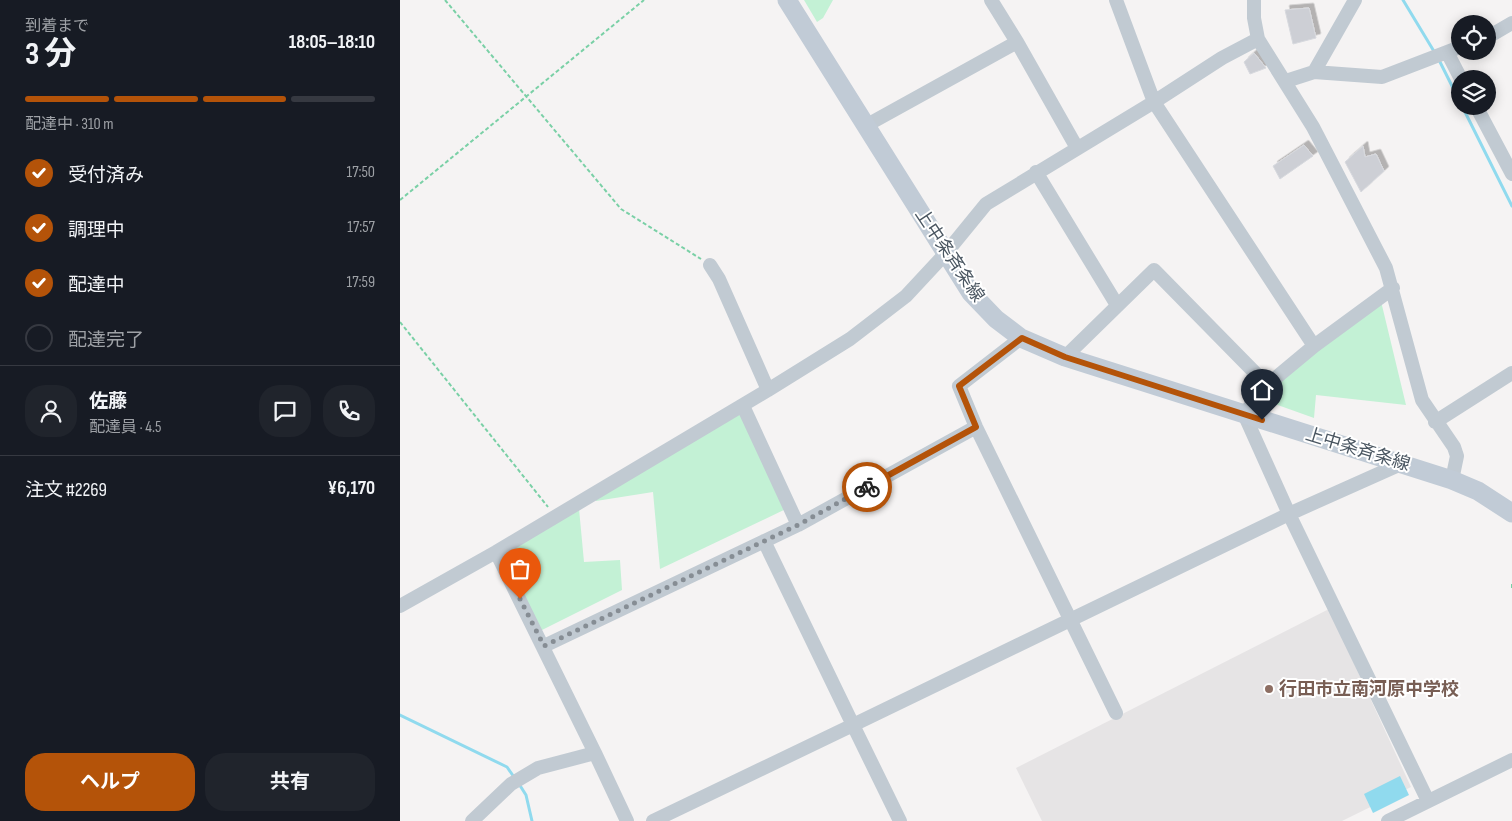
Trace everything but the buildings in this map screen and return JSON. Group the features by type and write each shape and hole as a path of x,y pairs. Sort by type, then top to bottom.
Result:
{"main road":[{"name":"上中条斉条線","path":"787,0 971,293 996,319 1022,338 1065,357 1452,480 1478,491 1512,513"}],"street":[{"path":"992,0 1077,148"},
{"path":"1116,0 1154,102 1314,346"},
{"path":"1254,0 1254,18 1258,40 1286,81 1373,239 1393,288 1422,400 1435,422 1454,447 1457,456 1452,480"},
{"path":"1314,72 1355,0"},
{"path":"1496,33 1512,24"},
{"path":"400,606 496,552 744,406 850,339 906,296 946,254 986,204 1154,102 1222,58 1258,40"},
{"path":"867,125 1016,42"},
{"path":"1286,81 1314,72 1382,77 1451,51"},
{"path":"1481,115 1512,174"},
{"path":"1036,172 1118,305"},
{"path":"710,265 719,279 768,390"},
{"path":"1065,357 1154,270 1266,385"},
{"path":"1393,288 1314,346 1266,385 1244,414 1289,514 1428,801"},
{"path":"1022,338 959,386 976,427 1116,713"},
{"path":"1435,422 1512,373"},
{"path":"744,406 798,525"},
{"path":"544,646 798,525 976,427"},
{"path":"653,821 1289,514 1403,463"},
{"path":"764,541 900,821"},
{"path":"496,552 544,646 627,821"},
{"path":"472,821 511,784 531,772 594,753"},
{"path":"1388,821 1512,760"}],"path":[{"path":"444,0 621,210 710,265"},
{"path":"400,200 644,0"},
{"path":"400,322 556,516"},
{"path":"1512,584 1512,589"}],"shaded area":[{"name":"行田市立南河原中学校","path":"1329,609 1411,787 1342,821 1042,821 1016,768"}],"green space":[{"path":"804,0 833,0 823,18 817,22"},
{"path":"1379,293 1406,405 1316,395 1314,418 1247,394"},
{"path":"738,404 788,508 660,569 653,492 596,501 594,487"},
{"path":"578,498 584,562 620,560 622,590 540,631 500,545"}],"water":[{"path":"1400,776 1409,795 1373,813 1364,794"}],"waterway":[{"path":"1403,0 1435,53"},
{"path":"1438,58 1451,84"},
{"path":"1466,115 1512,206"},
{"path":"400,715 507,767 514,777"},
{"path":"519,784 526,795 532,821"}],"way so far":[{"path":"520,599 544,646 798,525 867,487"}],"place":[{"name":"行田市立南河原中学校","path":"1269,689"}],"route":[{"path":"867,487 976,427 959,386 1022,338 1065,357 1262,420"}]}
